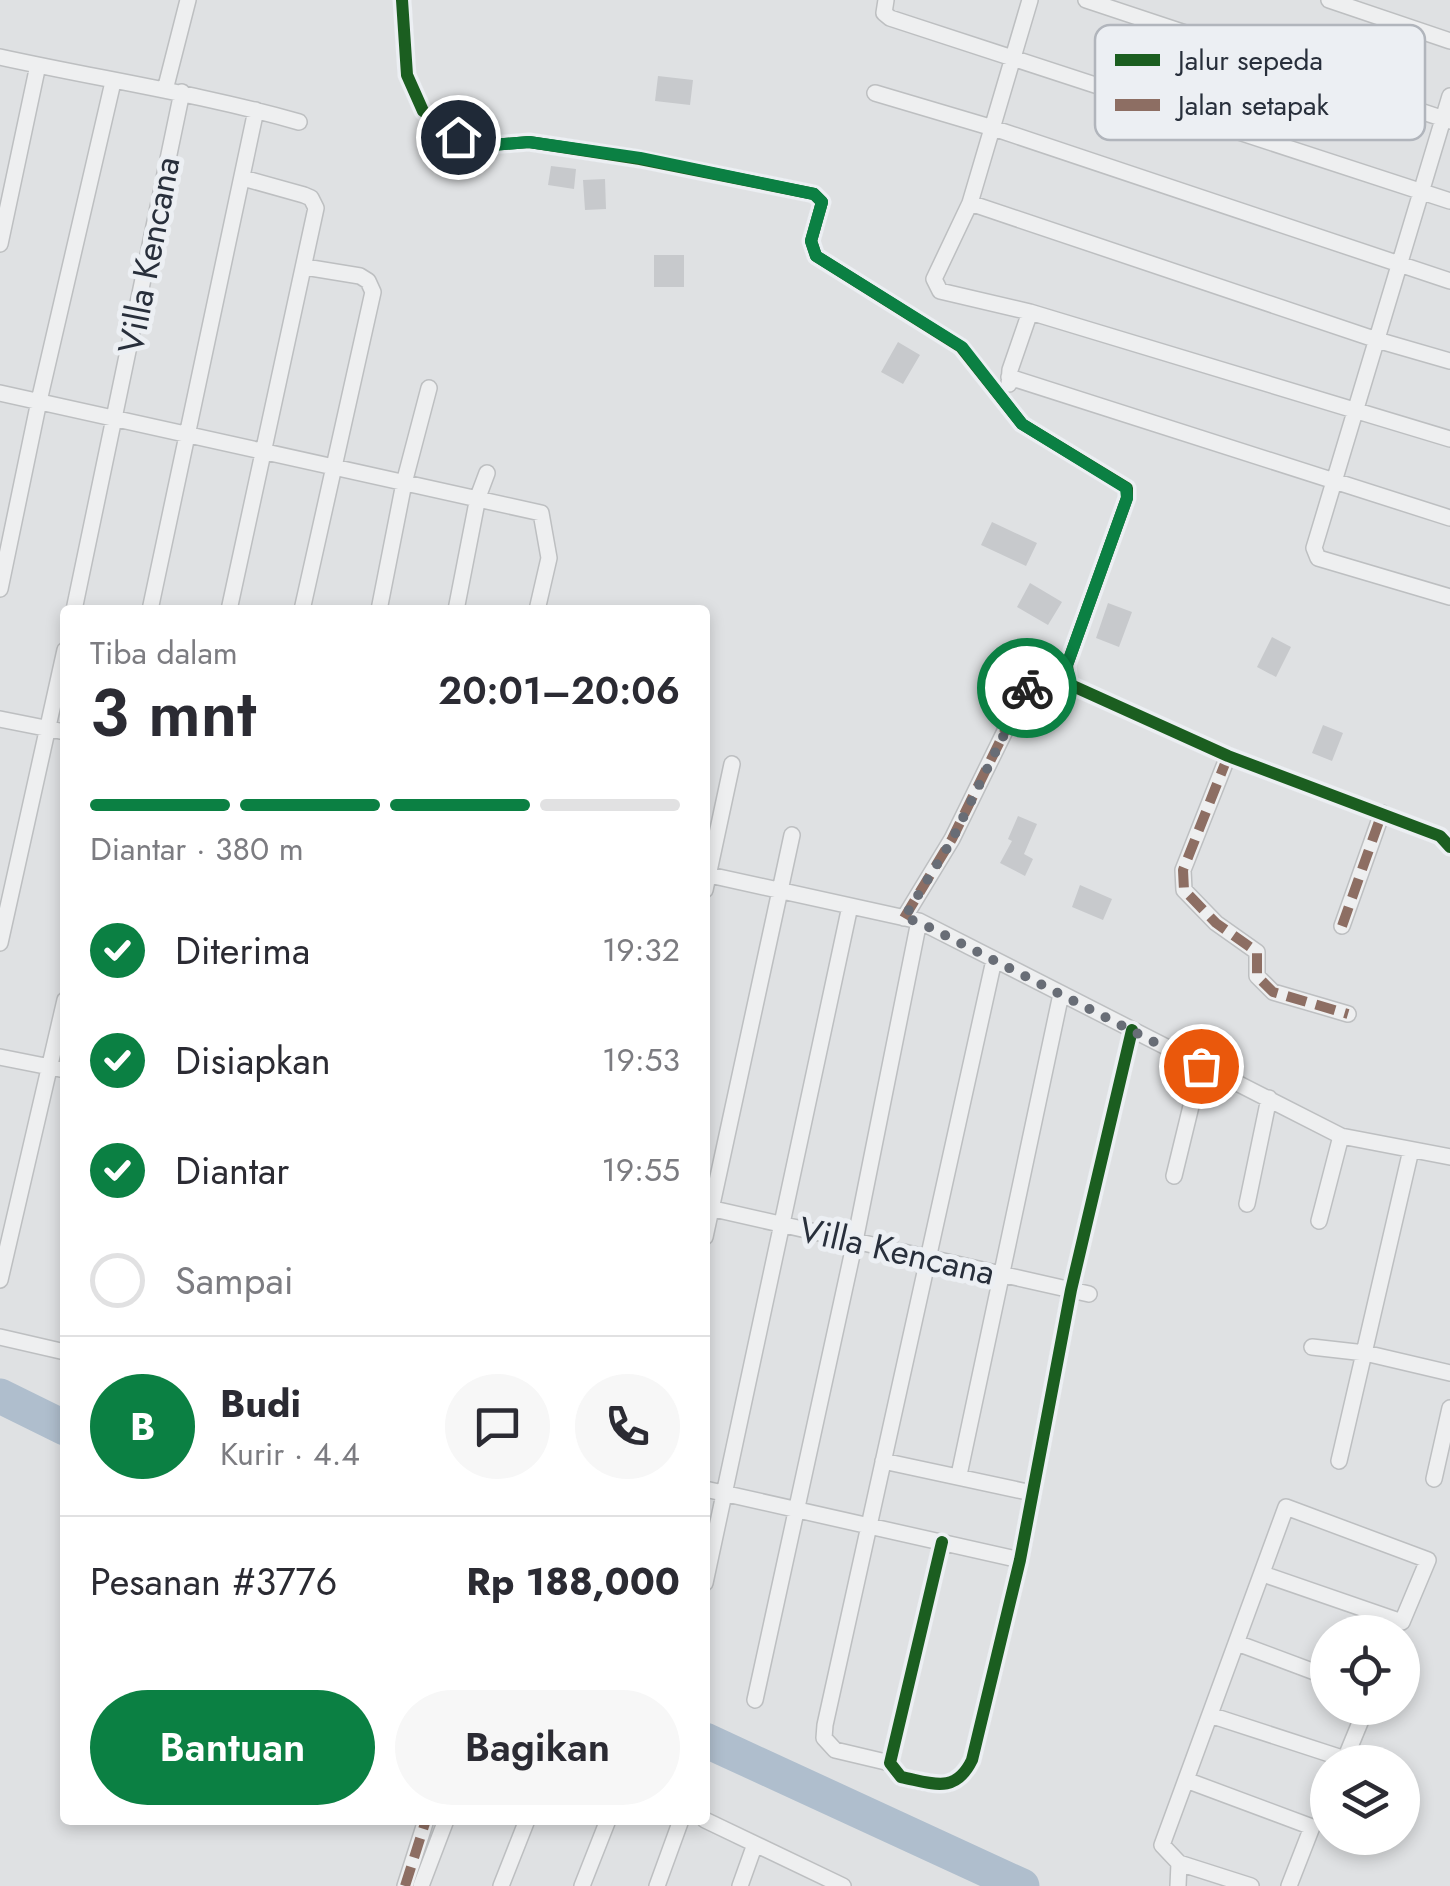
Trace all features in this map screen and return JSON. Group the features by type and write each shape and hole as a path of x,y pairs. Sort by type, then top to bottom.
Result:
{"street":[{"name":"Villa Kencana","path":"75,605 116,418 188,0"},
{"path":"402,0 407,75 424,111 458,137 480,146 529,142 640,158 814,194 822,202 811,241 816,256 962,347 1022,424 1126,488 1127,498 1067,665 1073,686 1228,756 1440,836 1450,847"},
{"path":"886,0 884,14 890,18 1095,84"},
{"path":"1030,0 970,203 934,279 940,291 1030,312 1450,439"},
{"path":"1086,0 1161,25"},
{"path":"1329,0 1403,25"},
{"path":"1425,33 1450,41"},
{"path":"0,57 174,91 299,122"},
{"path":"0,244 38,66"},
{"path":"0,589 113,82"},
{"path":"875,93 993,128 1450,281"},
{"path":"1450,96 1447,120 1421,192 1314,548 1318,558 1450,596"},
{"path":"151,605 256,110"},
{"path":"1264,140 1450,201"},
{"path":"231,605 315,222 314,202 304,195 243,178"},
{"path":"970,203 1450,361"},
{"path":"303,605 373,292 360,276 305,267"},
{"path":"1011,408 1009,377 1030,312"},
{"path":"1009,377 1450,518"},
{"path":"380,605 404,482 428,388"},
{"path":"0,394 541,512 549,558 538,605"},
{"path":"457,605 478,497 487,474"},
{"path":"755,1700 855,1241 911,920 1031,678 1067,665"},
{"path":"0,943 60,673"},
{"path":"0,718 60,731"},
{"path":"1228,756 1184,870 1184,890 1216,923 1257,952 1257,976 1273,992 1348,1014"},
{"path":"710,862 732,764"},
{"path":"1342,926 1382,814"},
{"path":"710,1199 792,836"},
{"path":"710,881 780,891 911,920 1342,1136 1450,1157"},
{"path":"710,1560 850,906"},
{"path":"994,960 824,1738 835,1750 890,1763 900,1777 943,1785 958,1780 972,1760 1020,1560 1071,1290 1132,1030"},
{"path":"959,1475 1061,994"},
{"path":"0,1056 58,1069 0,1280"},
{"path":"1174,1176 1201,1066"},
{"path":"1247,1204 1269,1098"},
{"path":"1319,1221 1342,1136"},
{"path":"1339,1461 1411,1150"},
{"name":"Villa Kencana","path":"710,1208 1089,1294"},
{"path":"0,1337 60,1350"},
{"path":"1312,1346 1365,1353 1450,1373"},
{"path":"1434,1479 1450,1408"},
{"path":"883,1461 1032,1493"},
{"path":"710,1490 1020,1560"},
{"path":"1251,1886 1179,1862 1162,1846 1286,1507 1428,1560 1402,1622 1263,1574"},
{"path":"890,1763 942,1542"},
{"path":"1237,1642 1310,1669"},
{"path":"1210,1715 1345,1759 1359,1725"},
{"path":"1186,1780 1312,1827 1289,1886"},
{"path":"710,1822 819,1881 843,1886"},
{"path":"405,1886 424,1825"},
{"path":"421,1886 444,1825"},
{"path":"501,1886 525,1825"},
{"path":"582,1886 606,1825"},
{"path":"657,1886 679,1825"},
{"path":"740,1886 755,1844"},
{"path":"1178,1886 1179,1862"}],"building":[{"path":"658,76 693,80 690,105 655,101"},
{"path":"551,166 576,169 574,189 548,185"},
{"path":"605,179 606,209 585,210 583,180"},
{"path":"654,255 684,255 684,287 654,287"},
{"path":"898,342 920,355 903,384 881,372"},
{"path":"992,522 1037,543 1026,566 981,545"},
{"path":"1030,583 1062,602 1048,625 1017,607"},
{"path":"1108,603 1132,612 1119,647 1096,638"},
{"path":"1272,637 1291,647 1276,677 1257,667"},
{"path":"1323,725 1343,733 1332,761 1312,753"},
{"path":"1018,816 1037,824 1024,854 1033,859 1025,876 1000,863 1012,841 1008,839"},
{"path":"1080,885 1112,899 1103,920 1072,907"}],"waterway":[{"path":"0,1396 60,1426"},
{"path":"710,1742 1022,1886"}],"marked path":[{"path":"904,918 952,839 1031,678 1067,665"},
{"path":"1228,756 1183,870 1184,890 1216,923 1257,952 1257,976 1273,992 1348,1014"},
{"path":"1342,926 1382,813"},
{"path":"405,1886 424,1825"}],"cycle path":[{"path":"402,0 407,75 423,111 458,137 480,146 529,142 640,159 814,194 822,202 811,241 816,256 961,347 1022,424 1127,488 1127,498 1067,665 1073,686 1228,756 1440,836 1450,847"},
{"path":"942,1542 890,1763 901,1777 942,1784 958,1778 972,1760 1020,1560 1071,1290 1132,1030"}],"way so far":[{"path":"1027,688 952,840 904,918 919,922 1201,1066"}],"route":[{"path":"458,137 480,146 529,142 640,158 814,194 822,202 811,241 816,256 962,347 1022,424 1126,488 1127,498 1067,665 1031,678 1027,688"}]}
